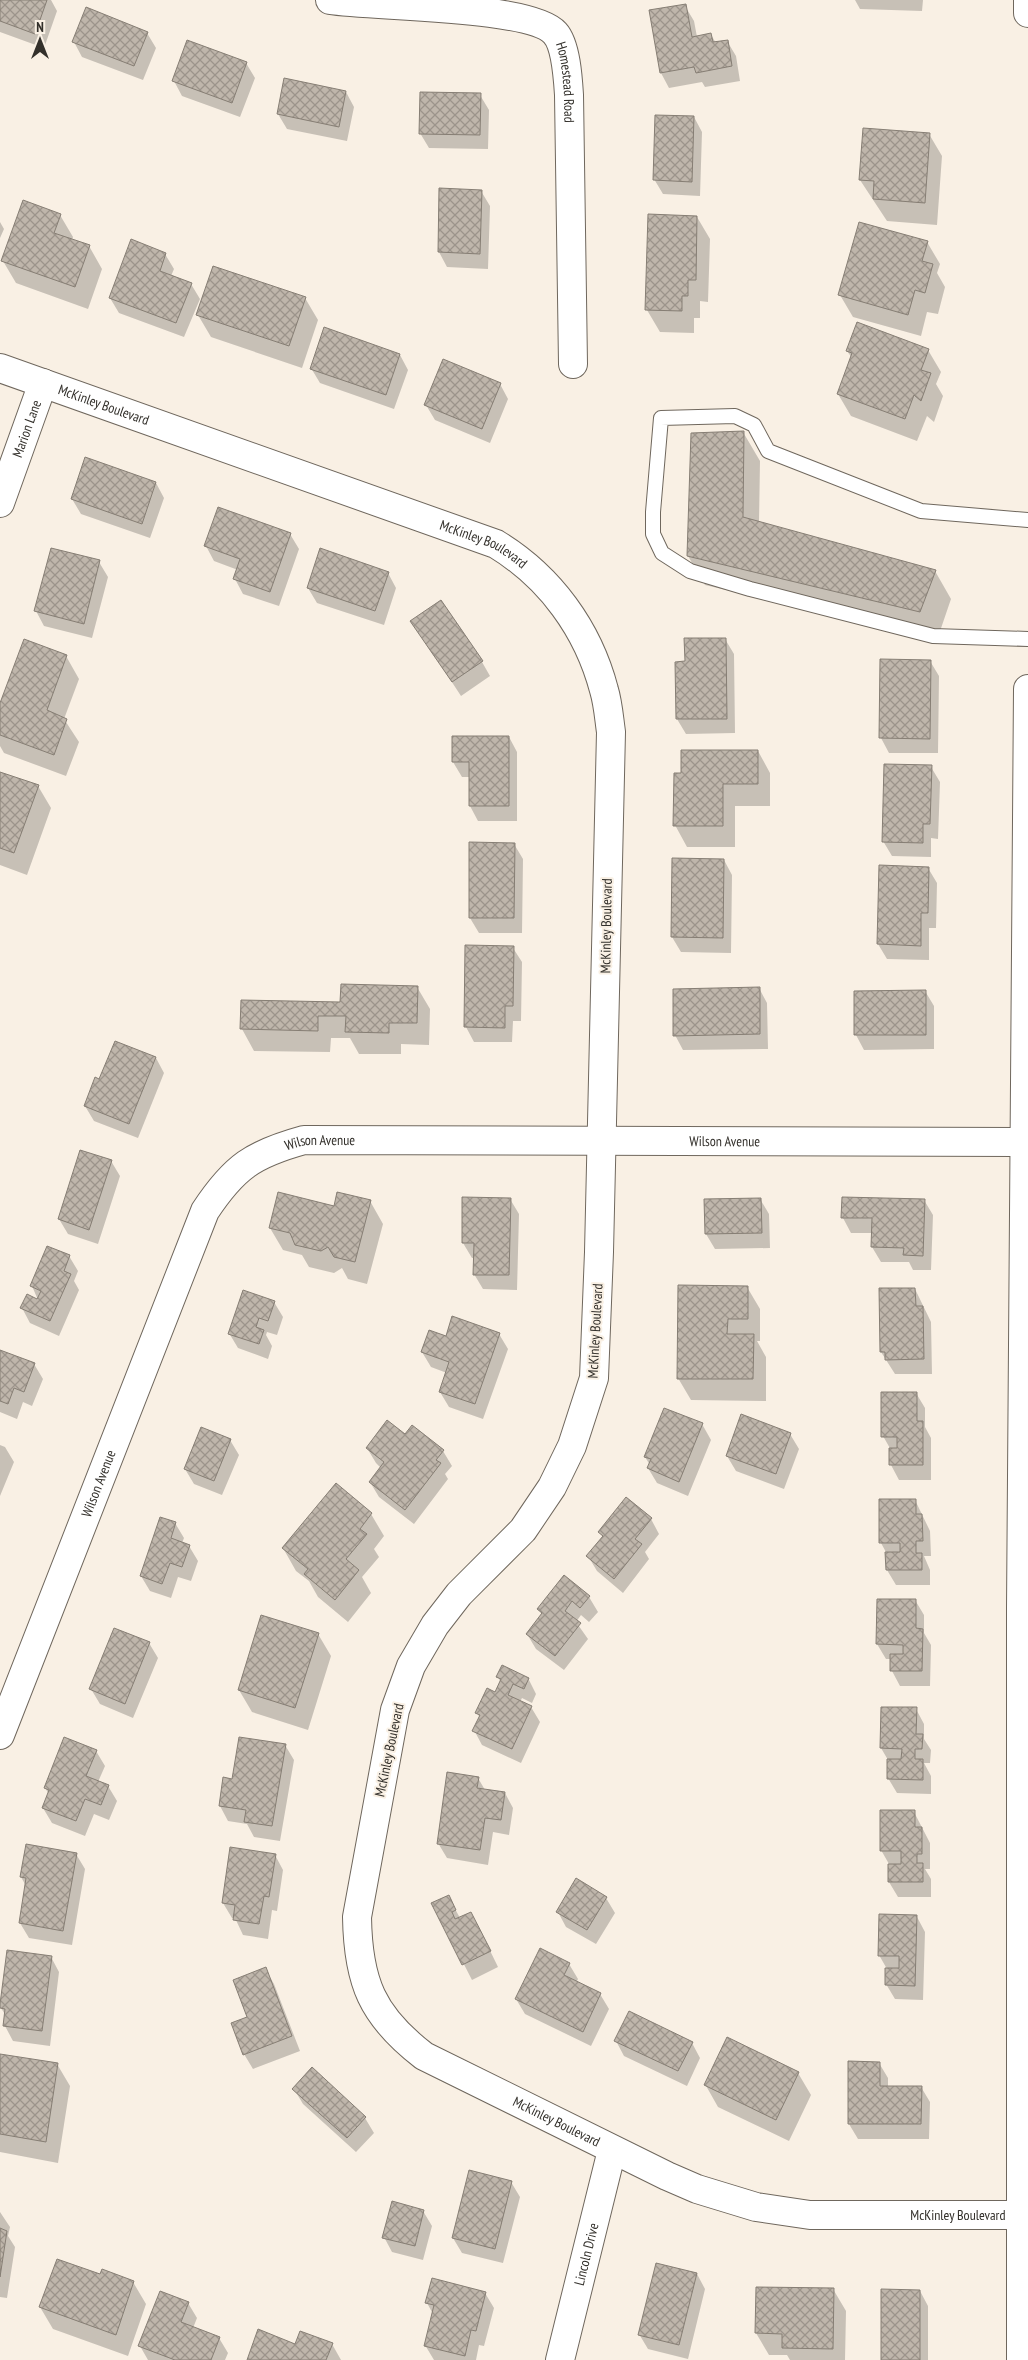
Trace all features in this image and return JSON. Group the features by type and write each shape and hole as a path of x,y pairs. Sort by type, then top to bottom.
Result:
{"street":[{"name":"Homestead Road","path":"330,0 355,4 422,6 503,14 534,20 555,33 566,60 569,95 574,364"},
{"path":"1028,0 1028,13"},
{"name":"McKinley Boulevard","path":"0,368 496,544 543,580 572,614 593,653 605,692 611,732 594,1378 572,1446 552,1487 523,1530 459,1594 441,1618 412,1666 395,1710 357,1917 358,1950 365,1982 379,2012 400,2038 424,2056 612,2150 698,2189 756,2207 810,2215 1022,2215"},
{"name":"Marion Lane","path":"0,503 43,383"},
{"path":"1022,2360 1028,689"},
{"name":"Wilson Avenue","path":"2,1724 205,1211 222,1185 247,1162 271,1149 304,1140 1025,1142"},
{"name":"Lincoln Drive","path":"560,2360 612,2150"}],"lane":[{"path":"1028,520 921,511 768,451 754,425 735,416 661,418 653,512 654,534 662,553 690,570 750,589 933,636 1028,639"}],"building":[{"path":"0,0 47,0 35,34 0,21"},
{"path":"686,4 692,37 711,33 713,42 728,40 732,66 696,73 694,67 660,73 649,10"},
{"path":"86,7 148,32 134,66 72,42"},
{"path":"187,40 247,62 232,103 172,81"},
{"path":"284,78 346,91 339,127 277,114"},
{"path":"420,92 481,93 480,135 419,134"},
{"path":"655,115 694,116 692,182 653,180"},
{"path":"863,128 930,133 925,203 873,199 874,181 859,180"},
{"path":"439,188 482,190 480,254 438,252"},
{"path":"23,200 61,214 54,233 90,245 75,287 1,261"},
{"path":"648,214 697,216 696,280 688,280 688,296 682,296 682,311 645,310"},
{"path":"859,222 928,241 922,261 933,264 925,293 915,290 908,315 838,295"},
{"path":"131,239 166,253 160,271 192,283 176,323 109,298"},
{"path":"213,266 306,297 289,346 196,315"},
{"path":"857,322 929,349 921,370 931,373 921,401 914,395 905,419 837,394 852,353 846,351"},
{"path":"324,327 400,354 386,395 310,369"},
{"path":"443,359 501,383 482,429 424,405"},
{"path":"744,431 743,517 936,570 920,612 687,556 691,433"},
{"path":"85,457 156,482 142,524 71,499"},
{"path":"218,507 291,533 270,592 233,579 240,559 204,546"},
{"path":"51,548 100,560 84,624 34,611"},
{"path":"320,548 389,572 375,611 307,588"},
{"path":"441,600 483,661 452,682 410,621"},
{"path":"684,638 726,638 727,719 676,719 675,662 685,661"},
{"path":"24,639 67,655 47,710 67,719 54,755 0,735 0,703"},
{"path":"880,659 931,660 930,739 879,738"},
{"path":"452,736 509,736 509,806 469,806 469,762 452,762"},
{"path":"681,750 758,750 758,784 723,784 723,826 673,826 674,773 681,773"},
{"path":"884,764 932,765 930,824 923,824 923,843 882,842"},
{"path":"0,772 39,785 14,853 0,848"},
{"path":"469,842 515,843 514,918 469,918"},
{"path":"672,858 724,859 723,938 671,937"},
{"path":"879,865 929,867 928,913 921,913 921,946 877,944"},
{"path":"465,945 514,946 513,1006 505,1006 505,1028 464,1027"},
{"path":"341,984 418,986 417,1023 389,1023 389,1033 345,1032 346,1016 318,1016 318,1031 240,1029 241,1000 340,1002"},
{"path":"760,987 760,1034 673,1036 673,989"},
{"path":"926,990 926,1035 854,1035 854,991"},
{"path":"115,1041 156,1057 129,1124 84,1106 95,1077 99,1079"},
{"path":"80,1150 112,1160 89,1230 58,1219"},
{"path":"278,1192 334,1206 337,1192 371,1200 355,1262 334,1257 328,1247 321,1251 295,1245 290,1233 269,1228"},
{"path":"462,1197 511,1198 509,1275 473,1275 474,1243 462,1243"},
{"path":"842,1197 925,1199 923,1256 903,1255 904,1248 871,1247 872,1218 841,1218"},
{"path":"761,1198 762,1233 705,1234 704,1199"},
{"path":"47,1246 70,1255 64,1271 71,1274 50,1321 20,1308 27,1294 37,1299 41,1291 30,1286"},
{"path":"678,1285 748,1286 748,1319 728,1319 727,1334 754,1334 753,1379 677,1379"},
{"path":"879,1288 915,1288 916,1306 923,1306 924,1359 885,1360 885,1352 880,1352"},
{"path":"243,1290 275,1301 268,1321 259,1318 256,1327 264,1330 259,1344 228,1334"},
{"path":"452,1316 500,1333 475,1404 439,1392 449,1362 421,1352 429,1330 446,1336"},
{"path":"0,1350 35,1363 24,1392 14,1388 8,1404 0,1401"},
{"path":"881,1392 917,1392 917,1421 923,1421 923,1465 889,1465 889,1448 897,1448 897,1437 881,1437"},
{"path":"664,1408 703,1423 679,1482 647,1468 651,1459 644,1457"},
{"path":"741,1414 791,1433 776,1474 726,1456"},
{"path":"387,1420 405,1434 412,1425 444,1450 436,1460 441,1463 405,1510 369,1482 384,1462 366,1448"},
{"path":"201,1427 231,1439 214,1481 184,1469"},
{"path":"336,1483 372,1513 360,1529 367,1534 346,1559 359,1570 335,1600 304,1574 308,1569 282,1548"},
{"path":"626,1497 652,1518 635,1539 642,1544 614,1579 586,1556 603,1536 598,1532"},
{"path":"879,1499 916,1499 916,1514 922,1514 923,1541 916,1541 916,1553 922,1553 922,1570 886,1570 885,1552 900,1552 900,1543 879,1543"},
{"path":"160,1517 176,1522 171,1538 190,1545 182,1567 170,1563 162,1584 140,1576"},
{"path":"564,1575 590,1596 580,1608 572,1601 565,1611 581,1623 555,1656 526,1634 542,1613 537,1609"},
{"path":"877,1599 916,1599 916,1628 923,1629 922,1671 890,1671 890,1654 903,1654 903,1645 876,1644"},
{"path":"261,1615 319,1633 295,1708 238,1690"},
{"path":"114,1628 150,1642 125,1704 89,1689"},
{"path":"502,1665 529,1678 524,1689 513,1684 508,1695 532,1706 512,1749 472,1731 480,1715 475,1713 487,1688 495,1692 501,1679 496,1677"},
{"path":"881,1707 917,1707 916,1734 923,1734 922,1749 915,1749 915,1759 923,1759 923,1780 887,1779 887,1759 901,1759 902,1749 880,1748"},
{"path":"64,1737 97,1750 86,1776 109,1785 101,1805 85,1799 76,1821 42,1808 49,1790 44,1788"},
{"path":"239,1737 286,1744 272,1826 244,1822 246,1810 219,1806 223,1777 232,1779"},
{"path":"447,1772 479,1777 477,1788 505,1792 501,1820 485,1818 480,1850 437,1844"},
{"path":"880,1810 915,1810 915,1827 922,1827 922,1854 917,1854 917,1863 923,1863 923,1882 888,1882 888,1864 901,1864 901,1851 880,1851"},
{"path":"26,1844 77,1853 63,1931 19,1923 26,1878 20,1877"},
{"path":"230,1847 276,1854 269,1897 264,1896 259,1924 233,1920 235,1905 222,1903"},
{"path":"576,1878 607,1897 587,1930 556,1912"},
{"path":"449,1895 456,1910 452,1912 455,1919 471,1912 491,1951 462,1965 431,1903"},
{"path":"879,1914 917,1915 915,1986 885,1985 885,1968 899,1968 899,1956 878,1956"},
{"path":"540,1948 570,1963 564,1975 601,1993 583,2032 515,1999"},
{"path":"7,1950 52,1956 42,2031 3,2026 5,2009 0,2008 0,2004"},
{"path":"266,1967 292,2036 243,2055 231,2023 247,2017 233,1980"},
{"path":"629,2011 693,2042 678,2071 614,2041"},
{"path":"727,2037 799,2072 776,2120 704,2085"},
{"path":"0,2054 58,2063 46,2142 0,2134"},
{"path":"848,2061 880,2062 880,2086 922,2086 921,2124 848,2124"},
{"path":"312,2067 366,2117 347,2138 292,2089"},
{"path":"469,2170 512,2181 495,2249 452,2238"},
{"path":"392,2201 424,2210 415,2246 382,2238"},
{"path":"0,2228 7,2231 0,2277"},
{"path":"57,2259 100,2274 102,2269 134,2281 116,2335 39,2307"},
{"path":"656,2263 697,2273 679,2345 638,2335"},
{"path":"432,2278 486,2292 476,2331 471,2330 465,2356 424,2346 434,2305 425,2303"},
{"path":"756,2287 834,2288 833,2349 782,2348 782,2334 755,2333"},
{"path":"881,2289 920,2290 920,2360 881,2360"},
{"path":"160,2291 189,2302 181,2322 220,2337 211,2360 175,2360 138,2346"},
{"path":"258,2329 295,2344 300,2331 333,2343 326,2360 247,2360"}]}
